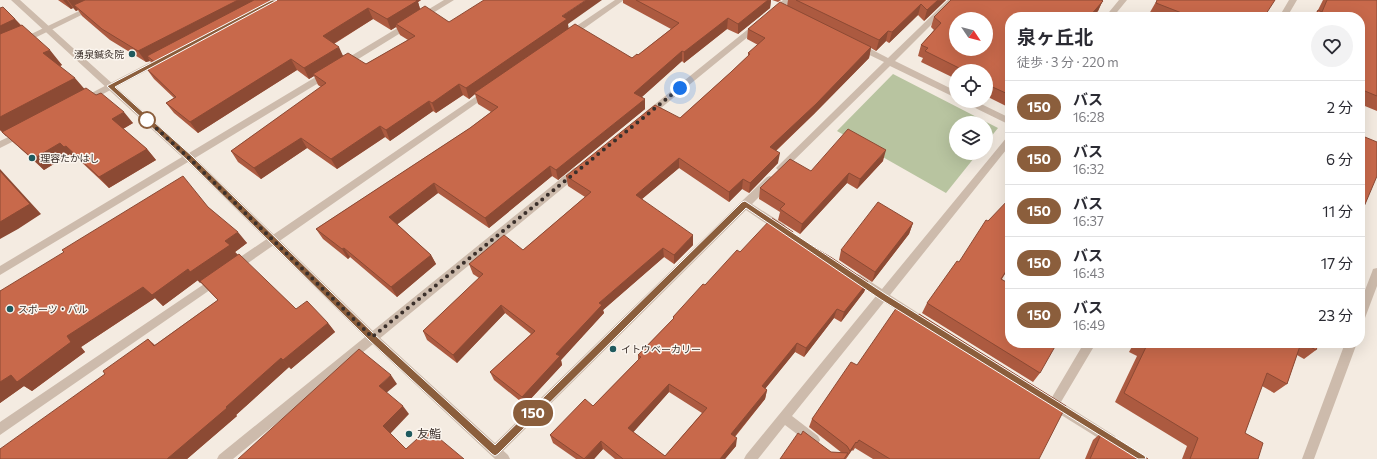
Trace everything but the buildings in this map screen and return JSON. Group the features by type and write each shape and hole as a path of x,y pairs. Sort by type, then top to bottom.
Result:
{"street":[{"path":"16,0 46,30 189,158 372,337 499,455 745,204 952,0"},
{"path":"0,52 108,0"},
{"path":"0,271 450,0"},
{"path":"561,41 620,0"},
{"path":"637,123 782,10 788,0"},
{"path":"1113,12 1123,0"},
{"path":"1286,12 1293,0"},
{"path":"768,3 782,10"},
{"path":"848,41 949,92"},
{"path":"76,105 171,54"},
{"path":"0,429 496,86"},
{"path":"982,108 1005,120"},
{"path":"0,145 28,130"},
{"path":"750,459 1005,145"},
{"path":"223,459 588,163"},
{"path":"745,204 791,235"},
{"path":"1365,304 1377,272"},
{"path":"850,274 935,329"},
{"path":"1087,348 1051,402 1121,446"},
{"path":"1308,459 1349,348"},
{"path":"784,417 821,445"}],"green space":[{"path":"893,74 949,103 949,108 959,108 975,116 949,116 949,160 972,160 946,193 837,131"},
{"path":"993,125 998,128 993,134"}],"bus line":[{"name":"150","path":"274,0 110,86 189,158 372,337 495,451 745,204 882,296 1142,459"}],"place":[{"name":"湧泉鍼灸院","path":"132,54"},
{"name":"理容たかはし","path":"32,158"},
{"name":"スポーツ・パル","path":"10,309"},
{"name":"イトウベーカリー","path":"613,349"},
{"name":"友鮨","path":"409,434"}],"route":[{"path":"147,120 144,117 189,158 372,337 680,88"}]}
